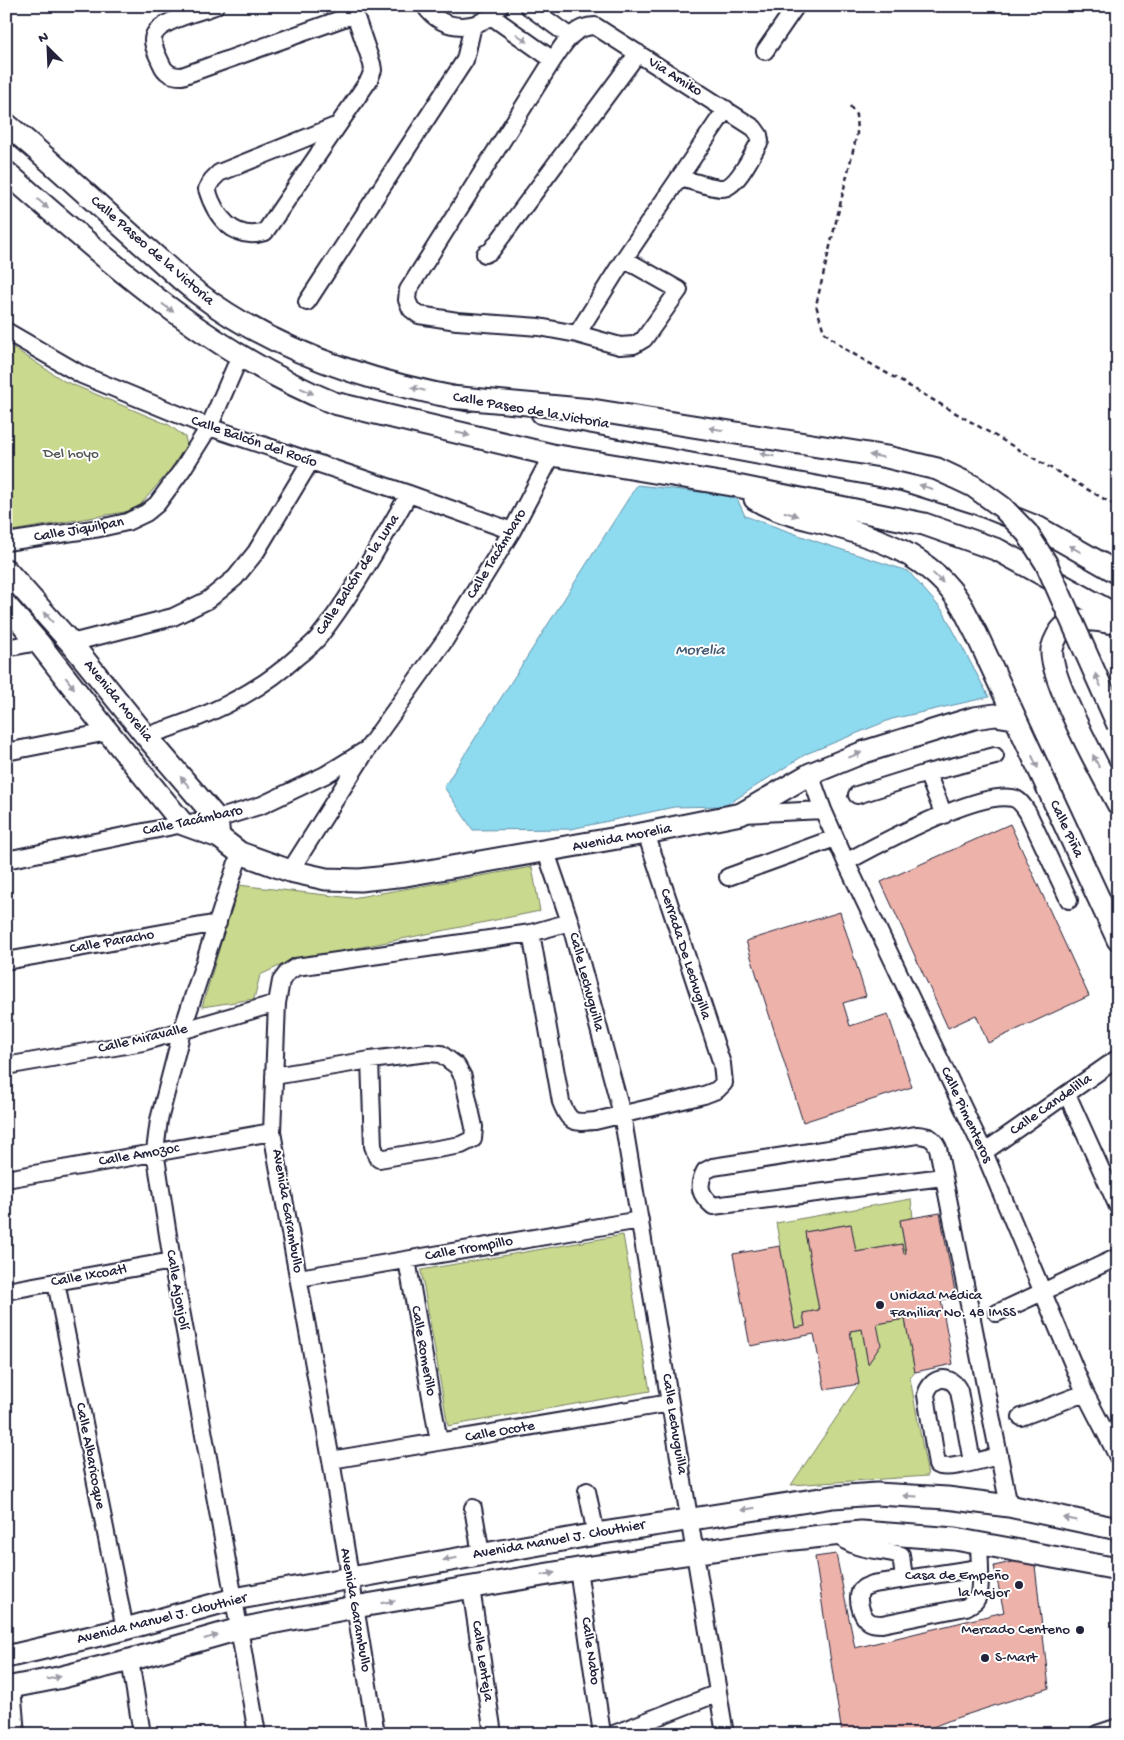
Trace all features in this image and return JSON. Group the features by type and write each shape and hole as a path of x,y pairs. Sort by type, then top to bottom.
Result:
{"main road":[{"name":"Calle Paseo de la Victoria","path":"6,124 198,294 228,314 285,345 340,368 450,397 904,480 974,502 1040,528 1118,573"},
{"name":"Calle Paseo de la Victoria","path":"6,172 159,301 198,330 240,356 302,390 334,403 552,455 732,485 924,524 998,550 1118,616"},
{"path":"450,397 592,410 886,458 937,469 973,486 1002,507 1027,533 1046,563 1118,725"},
{"name":"Calle Piña","path":"732,485 758,501 775,508 872,537 899,548 923,564 943,582 961,605 1118,940"},
{"name":"Avenida Morelia","path":"6,570 71,643 240,853 290,871 326,879 360,880 406,875 646,834 741,814 810,774 864,752 974,718 995,715 1014,718"},
{"name":"Avenida Morelia","path":"6,605 38,642 183,824 218,828"},
{"path":"1118,624 1085,619 1067,625 1058,633 1052,650 1055,671 1065,698 1118,804"},
{"name":"Avenida Manuel J. Clouthier","path":"7,1652 125,1629 234,1599 689,1518 833,1497 877,1494 947,1498 1008,1506 1118,1529"},
{"name":"Avenida Manuel J. Clouthier","path":"9,1687 130,1660 239,1629 355,1607 695,1551 836,1534 861,1532 956,1539 1118,1569"}],"street":[{"path":"215,6 166,23 155,33 154,46 163,69 169,74 182,76 354,10 370,54 373,70 369,80 338,126 265,232 254,236 241,234 228,225 217,213 208,189 212,180 219,172 338,126"},
{"path":"425,6 435,17 453,26 473,25 495,11 554,60"},
{"path":"528,6 570,36 408,290 407,300 411,309 419,315 457,321 539,327 577,334 620,346 634,346 644,339 679,290 624,259"},
{"path":"766,51 796,6"},
{"path":"307,302 465,60 473,25"},
{"name":"Via Amiko","path":"570,36 581,28 595,26 726,109 754,128 759,135 760,141 737,180 731,185 723,188 680,178"},
{"path":"485,254 491,251 638,53"},
{"path":"577,334 624,259 726,109"},
{"name":"Calle Balcón del Rocío","path":"6,331 82,375 209,428 408,494 512,531"},
{"name":"Calle Jiquilpan","path":"6,542 100,528 127,522 146,513 157,504 209,428 240,356"},
{"name":"Calle Tacámbaro","path":"290,871 368,748 445,640 512,531 552,455"},
{"path":"71,643 173,617 208,600 235,578 256,552 310,462"},
{"name":"Calle Balcón de la Luna","path":"146,736 187,723 236,702 284,669 316,639 342,604 408,494"},
{"path":"6,648 38,642"},
{"path":"6,752 108,732"},
{"name":"Calle Tacámbaro","path":"218,828 324,775 368,748"},
{"path":"857,795 927,773 994,756"},
{"path":"927,773 944,815"},
{"name":"Calle Pimenteros","path":"810,774 822,810 984,1152 1085,1393 1118,1457"},
{"path":"846,862 898,834 944,815 1000,797 1014,798 1022,803 1028,813 1069,900"},
{"path":"741,814 822,810"},
{"name":"Calle Tacámbaro","path":"6,860 183,824"},
{"name":"Cerrada De Lechugilla","path":"622,1114 704,1095 717,1090 724,1084 724,1074 646,834"},
{"path":"728,877 835,838"},
{"name":"Calle Lechuguilla","path":"546,852 570,922 622,1114 725,1734"},
{"name":"Calle Ajonjolí","path":"240,853 182,1031 159,1120 155,1151 172,1261 257,1734"},
{"name":"Avenida Garambullo","path":"376,1734 331,1460 272,1132 277,1003 282,981 287,973 296,967 531,933 570,922"},
{"name":"Calle Paracho","path":"6,960 218,923"},
{"path":"531,933 561,1102 565,1112 570,1119 577,1123 622,1114"},
{"name":"Calle Miravalle","path":"6,1066 143,1042 277,1003"},
{"path":"274,1076 370,1060 428,1053 440,1054 457,1066 462,1077 474,1127 473,1139 461,1145 380,1159 377,1157 373,1146 370,1060"},
{"name":"Calle Candelilla","path":"984,1152 1118,1058"},
{"path":"1067,1094 1118,1207"},
{"name":"Calle Amozoc","path":"6,1179 155,1151 272,1132"},
{"path":"943,1177 713,1206 701,1193 700,1183 705,1171 713,1167 917,1135 928,1136 935,1141 938,1148 1008,1506"},
{"name":"Calle Trompillo","path":"299,1278 640,1220"},
{"path":"997,1313 1118,1257"},
{"name":"Calle Romerillo","path":"407,1260 438,1442"},
{"name":"Calle Ixcoatl","path":"6,1290 172,1261"},
{"name":"Calle Albaricoque","path":"56,1282 125,1629"},
{"path":"972,1462 959,1391 950,1379 935,1381 928,1387 926,1394 936,1464 945,1467 972,1462 998,1456"},
{"path":"1021,1417 1085,1393"},
{"name":"Calle Ocote","path":"331,1460 670,1403"},
{"path":"587,1491 596,1534"},
{"path":"473,1508 481,1554"},
{"path":"836,1534 854,1546 901,1555 904,1579"},
{"path":"979,1543 980,1594 976,1602 966,1607 882,1624 873,1624 867,1620 859,1600 860,1592 873,1584 979,1568"},
{"name":"Calle Nabo","path":"578,1569 602,1734"},
{"name":"Calle Lenteja","path":"470,1588 493,1734"},
{"path":"130,1660 142,1734"},
{"path":"9,1687 16,1734"},
{"path":"614,1734 718,1693"},
{"path":"1097,1734 1118,1727"}],"path":[{"path":"850,106 856,115 857,134 816,304 824,332 845,349 1118,507"}],"green space":[{"name":"Del hoyo","path":"6,343 64,381 169,425 185,437 188,449 136,510 6,532"},
{"path":"532,867 540,911 288,962 260,975 254,999 202,1007 238,885 352,898"},
{"path":"911,1199 913,1218 900,1221 906,1253 904,1254 902,1244 856,1252 850,1224 805,1232 819,1310 803,1313 805,1326 795,1328 776,1223"},
{"path":"623,1235 650,1391 448,1426 421,1270"},
{"path":"905,1319 915,1372 910,1378 928,1476 791,1485 859,1384 850,1331 862,1329 868,1363 877,1324"}],"water":[{"name":"Morelia","path":"637,485 736,496 745,516 908,571 943,611 989,697 892,719 806,754 725,806 674,807 571,829 473,830 444,787"}],"building":[{"path":"1010,824 1089,996 988,1043 976,1015 948,1028 881,882"},
{"path":"840,912 866,996 843,1003 850,1026 888,1014 912,1087 803,1122 746,941"},
{"name":"Unidad Médica Familiar No. 48 IMSS","path":"940,1213 956,1297 941,1300 953,1364 915,1372 905,1319 877,1324 881,1345 868,1364 862,1329 850,1331 859,1384 825,1390 814,1334 750,1346 733,1254 780,1246 795,1328 805,1326 803,1313 819,1310 805,1232 851,1224 856,1252 902,1244 904,1254 906,1253 900,1220"},
{"path":"836,1554 855,1648 1004,1612 994,1566 1034,1557 1049,1688 953,1719 915,1734 842,1734 815,1557"}],"place":[{"name":"Unidad Médica Familiar No. 48 IMSS","path":"880,1305"},
{"name":"Casa de Empeño la Mejor","path":"1019,1585"},
{"name":"Mercado Centeno","path":"1080,1630"},
{"name":"S-Mart","path":"985,1658"}]}
